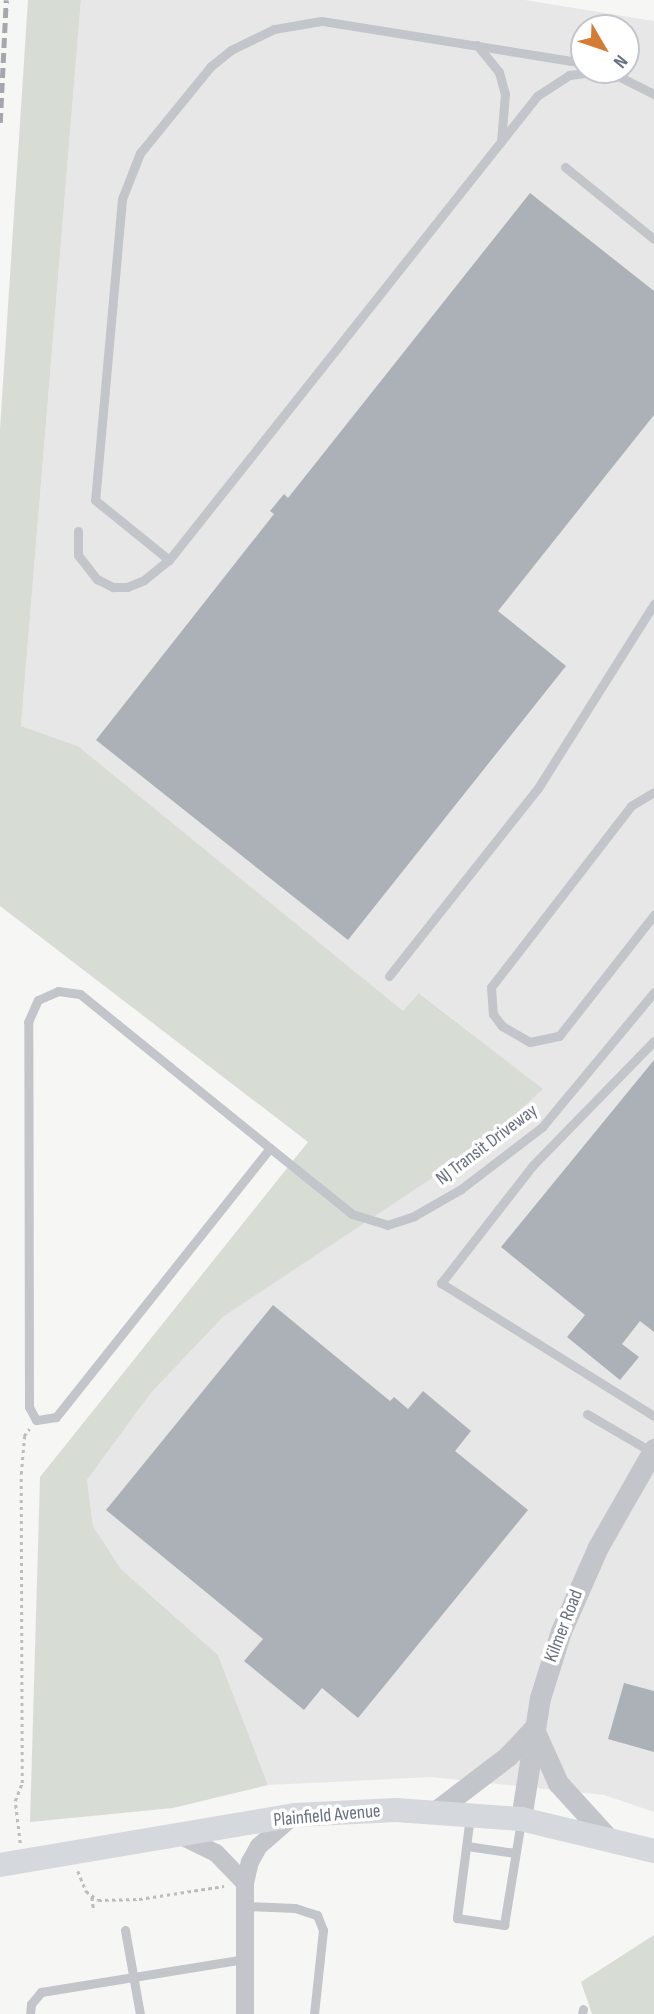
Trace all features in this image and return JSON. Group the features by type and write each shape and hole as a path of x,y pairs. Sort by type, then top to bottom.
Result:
{"main road":[{"name":"Plainfield Avenue","path":"0,1865 295,1815 436,1811 470,1812 522,1819 654,1851"}],"street":[{"name":"Kilmer Road","path":"522,1819 534,1728 548,1667 576,1594 653,1451"},
{"path":"436,1811 498,1765 534,1728 544,1759 558,1783 608,1838"},
{"path":"240,1884 259,1846 295,1815"},
{"path":"181,1836 216,1853 240,1884 246,1906 245,2014"}],"lane":[{"path":"169,560 95,500 122,200 140,153 211,66 231,50 274,29 297,23 346,22 570,61"},
{"path":"477,45 499,72 505,94 500,144"},
{"path":"78,531 78,555 97,579 113,587 127,587 144,580 169,560 500,144 550,84 570,75"},
{"path":"634,84 654,94"},
{"path":"565,167 654,239"},
{"path":"389,976 538,788 654,604"},
{"path":"654,792 631,806 491,987 493,1014 517,1038 530,1042 559,1036 654,915"},
{"name":"NJ Transit Driveway","path":"36,1420 29,1407 28,1022 38,1000 58,991 80,994 352,1214 375,1224 401,1222 477,1179 555,1115 654,992"},
{"path":"654,1041 533,1165 441,1283 654,1416"},
{"path":"36,1420 45,1423 56,1417 270,1148"},
{"path":"587,1414 653,1451"},
{"path":"470,1812 457,1918 504,1925 522,1819"},
{"path":"467,1846 515,1853"},
{"path":"246,1906 295,1908 317,1915 323,1930 314,2014"},
{"path":"125,1930 140,2014"},
{"path":"30,2014 31,2004 41,1992 245,1959"}],"path":[{"path":"20,1846 15,1801 22,1783 21,1474 24,1436 36,1420"},
{"path":"78,1871 92,1897 94,1911"},
{"path":"92,1897 139,1899 240,1884"}],"shaded area":[{"path":"28,0 81,0 21,726 78,746 403,1011 419,993 543,1089 482,1145 223,1317 151,1393 87,1480 93,1526 121,1569 218,1655 268,1785 173,1808 30,1822 40,1477 308,1142 0,906 0,429"},
{"path":"81,0 525,0 611,14 570,14 570,84 640,84 640,19 654,21 654,1812 604,1795 431,1777 268,1785 218,1655 121,1569 93,1526 87,1480 151,1393 223,1317 482,1145 542,1089 420,993 403,1012 78,746 21,726"},
{"path":"654,1935 654,2014 592,2014 581,1982"}],"building":[{"path":"530,193 654,291 654,415 498,611 566,666 348,940 96,740 274,514 270,511 284,494 288,498"},
{"path":"654,1060 654,1332 640,1321 622,1344 639,1357 620,1380 567,1337 585,1315 501,1247"},
{"path":"273,1305 390,1401 394,1397 408,1409 423,1391 471,1431 455,1451 528,1510 358,1718 322,1688 304,1710 244,1661 263,1639 106,1510"},
{"path":"624,1683 654,1691 654,1752 608,1739"}],"railway":[{"path":"0,123 6,0"}]}
